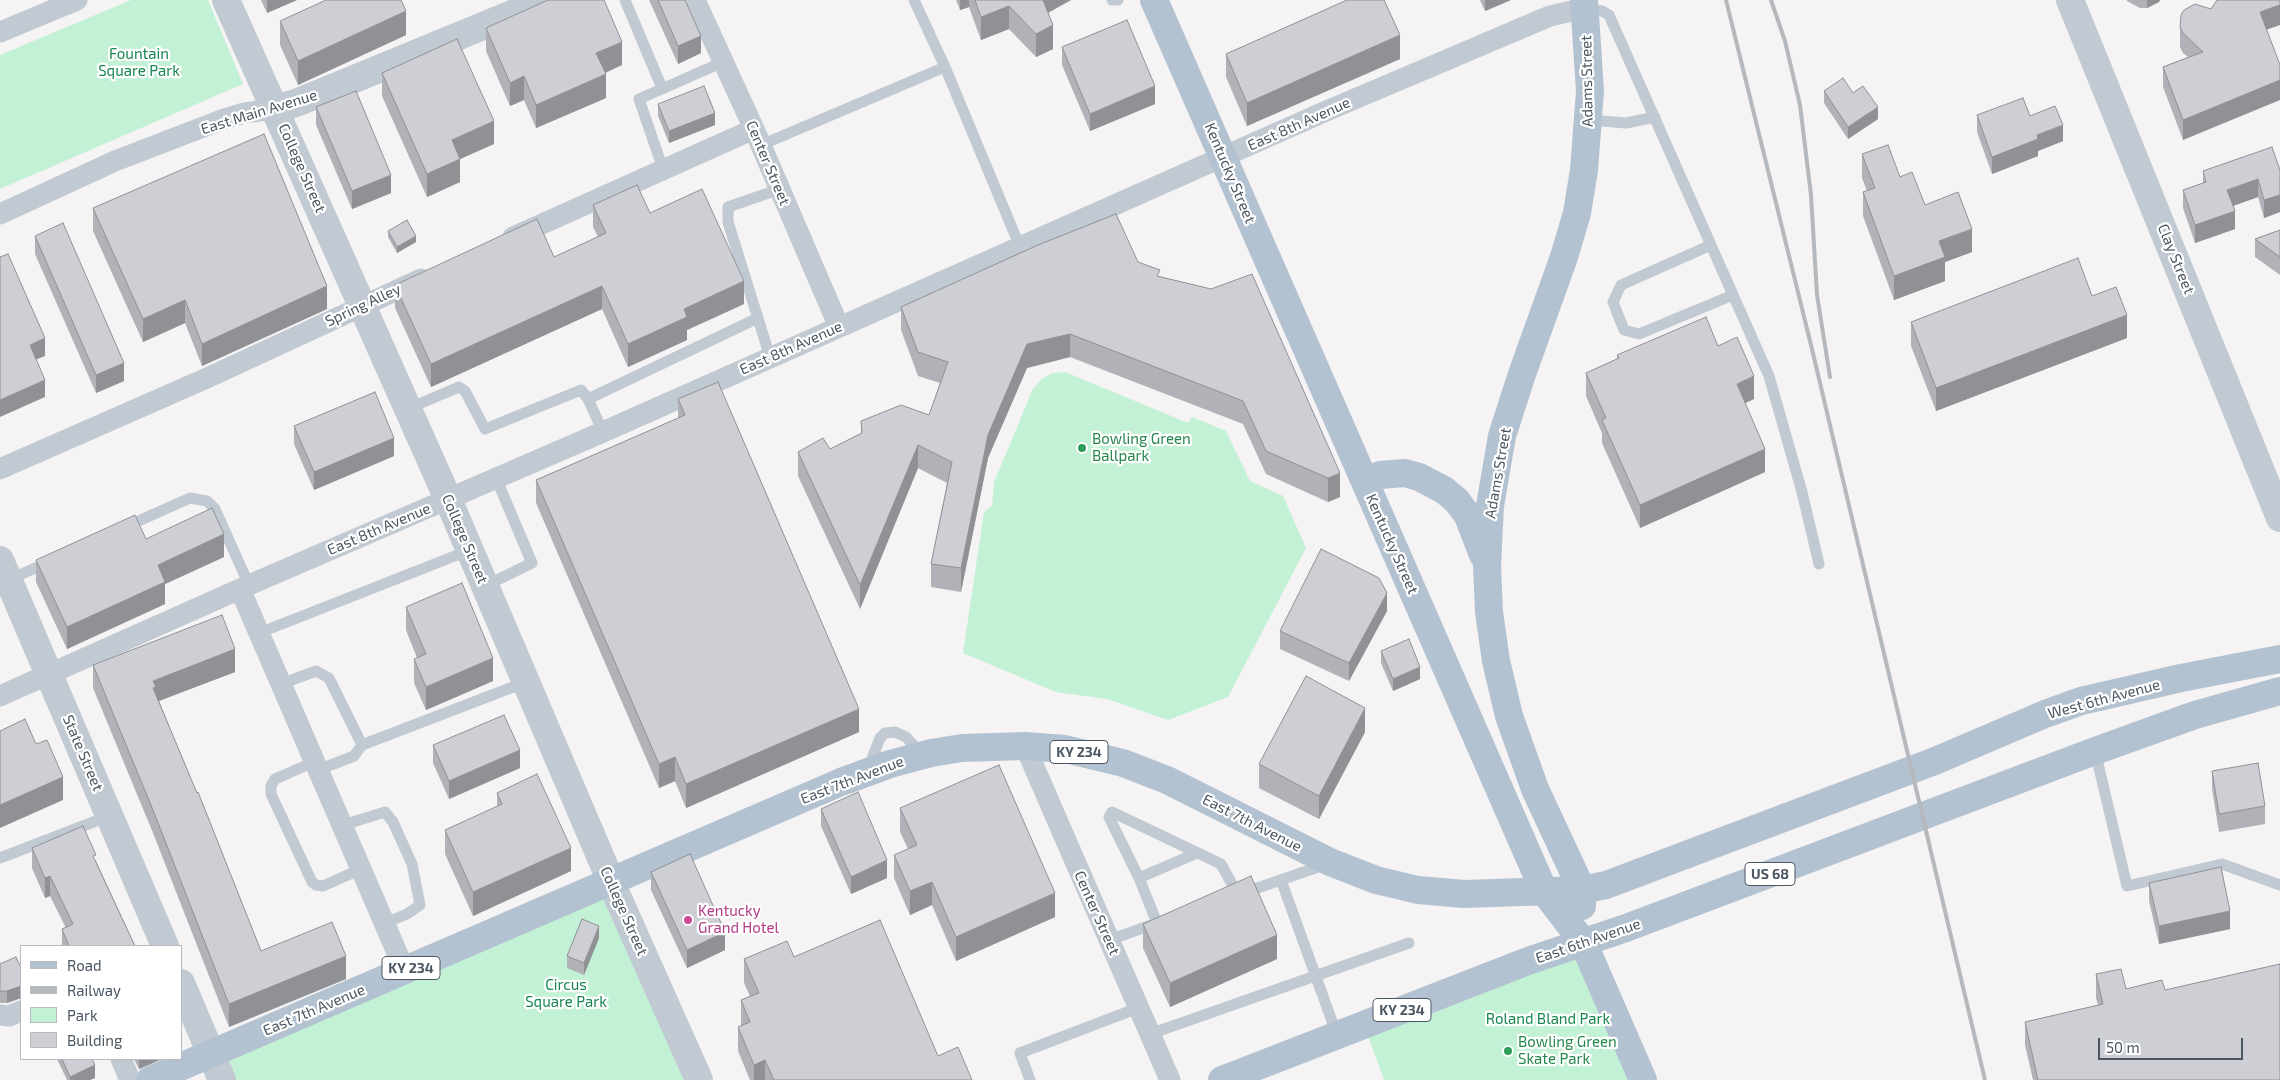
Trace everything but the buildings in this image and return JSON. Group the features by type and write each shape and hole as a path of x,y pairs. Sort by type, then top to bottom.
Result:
{"main road":[{"name":"Kentucky Street","path":"1154,0 1544,891 1583,942 1643,1080"},
{"name":"Adams Street","path":"1583,942 1582,890 1535,789 1509,716 1496,661 1489,612 1487,566 1490,506 1502,436 1564,257 1577,213 1584,170 1590,91 1584,4"},
{"path":"1365,482 1380,475 1405,473 1444,490 1457,501 1468,516 1487,566"},
{"name":"West 6th Avenue","path":"1582,890 1606,885 1935,761 2044,714 2082,701 2181,678 2280,659"},
{"name":"US 68","path":"2095,751 2195,715 2280,691"},
{"name":"East 7th Avenue","path":"150,1080 866,772 924,755 962,748 1025,746 1065,749 1122,763 1167,780 1330,862 1376,880 1418,890 1464,894 1582,890"},
{"name":"East 6th Avenue","path":"1222,1080 1583,942 1635,925 2095,751"}],"street":[{"path":"0,32 77,0"},
{"name":"College Street","path":"226,0 448,499 610,881 699,1080"},
{"name":"East Main Avenue","path":"0,214 115,161 224,119 296,102 546,0"},
{"name":"Center Street","path":"695,0 758,137 838,327"},
{"name":"Clay Street","path":"2070,0 2280,518"},
{"name":"East 8th Avenue","path":"0,696 245,587 603,432 1223,157 1550,16 1584,4"},
{"path":"494,246 663,170 758,137"},
{"name":"Spring Alley","path":"0,469 207,378 441,270"},
{"name":"State Street","path":"4,570 165,945"},
{"path":"245,587 259,633 405,971"},
{"name":"Center Street","path":"1025,746 1170,1080"},
{"path":"182,985 222,1080"},
{"path":"0,1015 9,1016 20,1011"},
{"path":"121,1060 130,1080"}],"lane":[{"path":"625,0 662,88"},
{"path":"914,0 945,67 1020,247"},
{"path":"1112,0 1118,0"},
{"path":"1584,4 1609,15 1769,376 1802,492 1819,564"},
{"path":"663,170 638,99 723,62"},
{"path":"758,137 945,67"},
{"path":"1589,120 1626,123 1655,117"},
{"path":"770,357 728,222 728,207 780,188"},
{"path":"1711,245 1621,285 1613,302 1624,330 1639,334 1734,295"},
{"path":"588,399 758,318"},
{"path":"408,409 459,387 465,391 484,428 581,390 588,399 603,432"},
{"path":"485,586 532,563 496,478"},
{"path":"118,530 190,498 207,501 215,509 245,587"},
{"path":"259,633 470,550"},
{"path":"4,570 64,555"},
{"path":"281,684 316,671 329,678 362,745"},
{"path":"361,869 323,886 312,882 271,794 271,786 275,778 354,756 362,745 526,682"},
{"path":"2095,751 2127,886 2222,864 2280,885"},
{"path":"342,826 385,812 393,822 412,864 420,905 407,914 384,923"},
{"path":"1109,940 1162,922 1109,817 1112,812 1221,864 1234,897 1330,862"},
{"path":"0,858 109,816"},
{"path":"1139,878 1197,853"},
{"path":"1281,880 1337,1035"},
{"path":"1150,1034 1409,942"},
{"path":"1030,1080 1020,1053 1138,1008"}],"green space":[{"name":"Fountain Square Park","path":"131,0 208,0 243,84 0,189 0,55"},
{"path":"1065,372 1188,423 1192,417 1226,431 1250,481 1283,496 1306,548 1228,697 1168,720 1107,699 1056,692 963,653 984,512 992,506 994,482 1033,389 1042,379 1052,373"},
{"name":"Circus Square Park","path":"610,881 697,1080 222,1080 211,1054"},
{"name":"Roland Bland Park","path":"1583,942 1641,1080 1384,1080 1364,1025"}],"railway":[{"path":"1726,0 1811,345 1985,1080"},
{"path":"1771,0 1785,41 1800,105 1811,195 1817,295 1830,377"}],"place":[{"name":"Bowling Green Ballpark","path":"1082,448"},
{"name":"Kentucky Grand Hotel","path":"688,920"},
{"name":"Bowling Green Skate Park","path":"1508,1051"}]}
